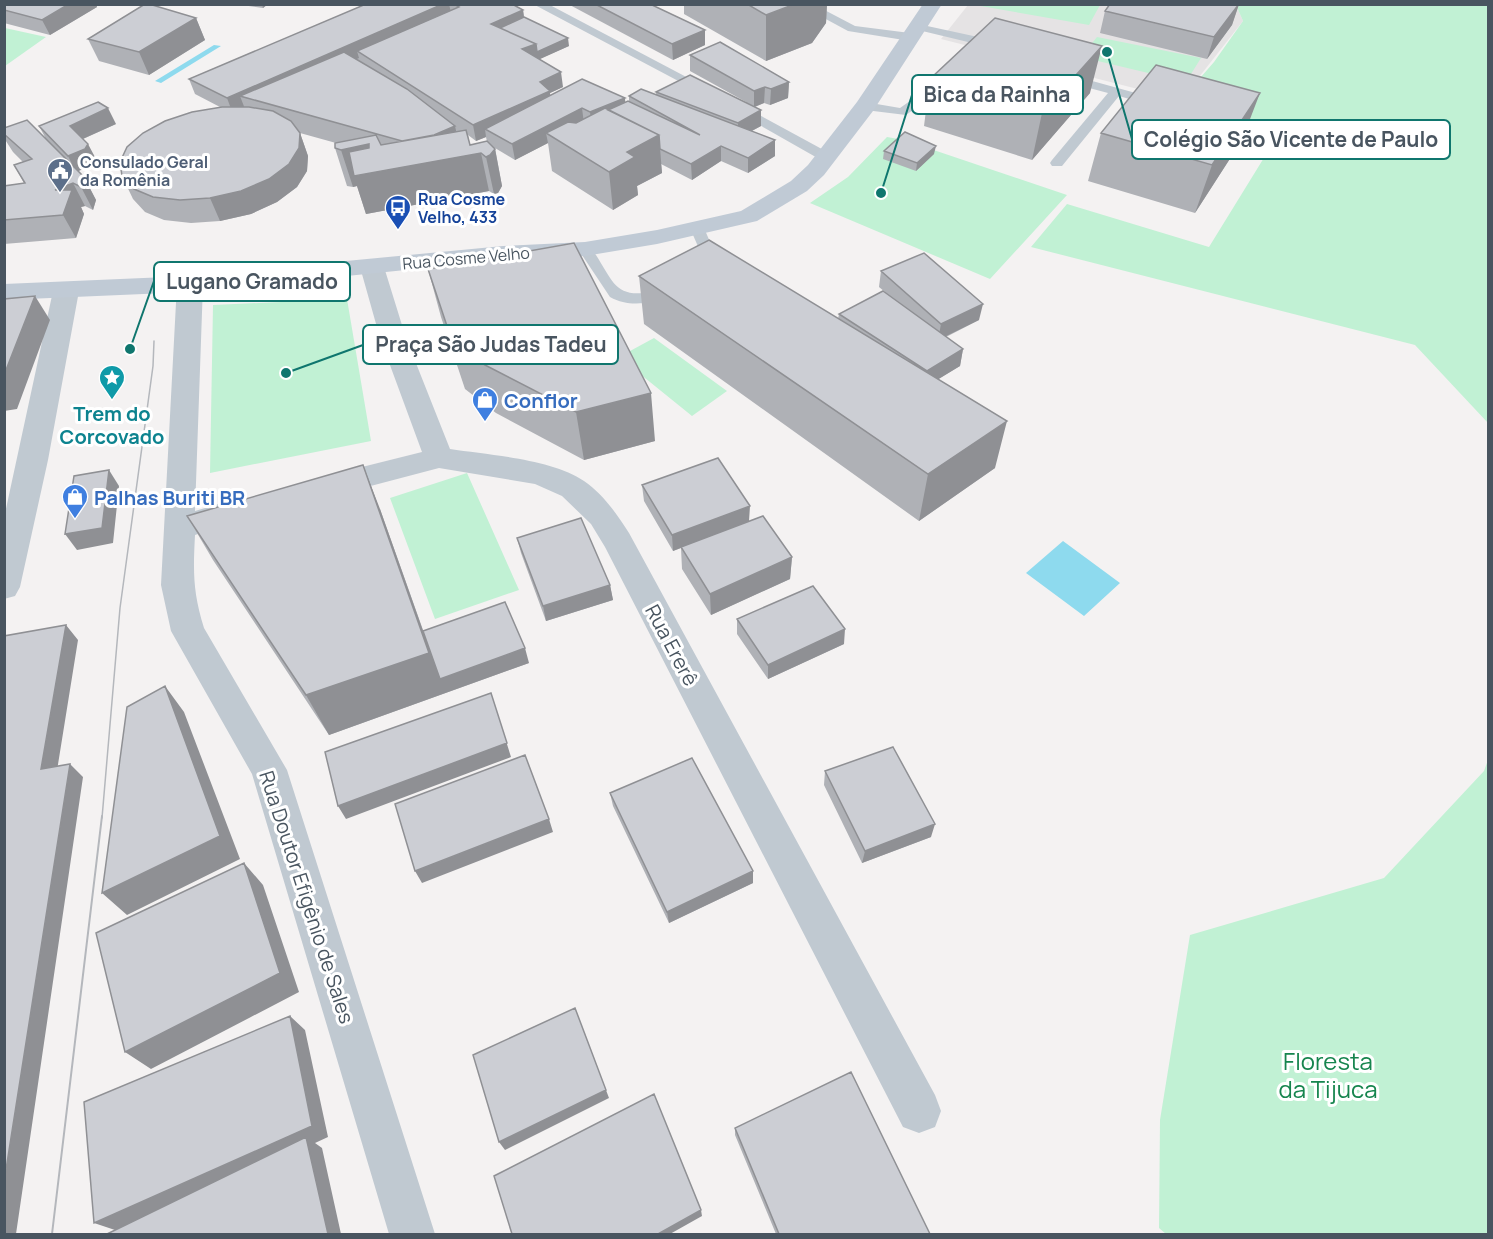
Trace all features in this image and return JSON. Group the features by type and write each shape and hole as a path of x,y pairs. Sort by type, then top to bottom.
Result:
{"main road":[{"name":"Rua Cosme Velho","path":"4,292 190,284 503,253 585,249 749,216 799,186 826,157 865,106 933,4"}],"street":[{"path":"304,492 439,458 393,338 372,267"},
{"name":"Rua Doutor Efigênio de Sales","path":"190,284 177,585 180,604 188,631 269,770 412,1234"},
{"path":"4,587 66,291"},
{"name":"Rua Ererê","path":"439,458 540,474 573,488 602,516 618,541 919,1111"},
{"path":"181,528 261,503"}],"lane":[{"path":"538,4 721,98 826,157"},
{"path":"803,4 852,29 914,32 1003,46 1010,44"},
{"path":"865,106 902,112 908,110 955,72"},
{"path":"1053,74 1175,109"},
{"path":"1057,163 1116,92"},
{"path":"697,228 710,258 706,271 698,278"},
{"path":"585,249 610,289 621,300 642,301 682,287"}],"shaded area":[{"path":"968,5 1236,5 1243,21 1181,100 941,39"}],"green space":[{"path":"975,5 1100,5 1089,25"},
{"path":"1236,5 1488,5 1488,423 1415,345 1031,247 1067,204 1209,247 1281,130 1181,100 1214,62 1243,21"},
{"path":"5,28 46,37 5,66"},
{"path":"1097,37 1201,58 1186,82 1081,57"},
{"path":"887,137 904,140 1067,195 990,279 810,203 848,177"},
{"path":"347,299 371,441 210,473 213,305"},
{"path":"654,338 727,391 692,416 619,357"},
{"path":"467,473 519,590 435,619 390,498"},
{"name":"Floresta da Tijuca","path":"1488,760 1488,1234 1166,1234 1159,1228 1160,1120 1190,935 1384,878 1484,771"}],"water":[{"path":"214,45 221,46 161,83 155,81"},
{"path":"1063,541 1120,583 1084,616 1026,573"}],"building":[{"path":"4,4 69,4 42,20 4,10"},
{"path":"145,4 196,18 139,52 88,39"},
{"path":"366,4 443,4 227,98 189,79"},
{"path":"454,4 512,4 523,10 491,24 536,44 522,49 561,72 540,82 550,91 473,125 357,51 459,7"},
{"path":"595,4 650,4 705,30 672,44"},
{"path":"747,4 795,4 766,15"},
{"path":"1110,4 1239,4 1214,37 1105,11"},
{"path":"524,17 568,38 537,52 536,44 500,28"},
{"path":"995,18 1102,46 1042,113 930,79"},
{"path":"720,42 789,82 771,89 765,87 754,91 690,55"},
{"path":"344,52 407,89 455,126 434,135 402,141 240,96"},
{"path":"1156,65 1260,93 1212,165 1101,133"},
{"path":"690,75 761,110 738,123 656,92"},
{"path":"582,79 625,98 590,112 582,108 512,144 485,129"},
{"path":"641,89 775,140 748,158 721,146 691,164 660,149 659,135 608,110 628,101 700,135 629,96"},
{"path":"98,102 108,108 70,126 88,144 85,149 68,156 39,126"},
{"path":"222,107 249,107 273,111 291,121 300,133 299,148 289,164 269,179 241,191 210,198 180,200 153,197 134,189 122,176 120,162 127,147 143,133 165,121 192,112"},
{"path":"605,108 659,135 627,152 635,157 609,172 546,133 568,122 576,123"},
{"path":"27,120 84,177 81,187 73,183 55,190 72,190 63,215 4,220 4,186 25,183 14,165 32,159 4,134 4,128"},
{"path":"466,130 470,145 487,141 495,149 486,157 481,153 354,176 349,152 369,148 369,144 341,150 335,148 335,143 376,135 381,145"},
{"path":"905,132 936,146 917,163 884,151"},
{"path":"709,240 1007,421 928,474 639,276"},
{"path":"574,243 651,393 576,412 485,365 452,341 428,269"},
{"path":"924,253 983,304 941,324 881,271"},
{"path":"883,291 963,349 927,371 839,314"},
{"path":"35,296 4,375 4,299"},
{"path":"718,458 750,506 672,535 642,485"},
{"path":"363,465 429,653 306,695 187,516"},
{"path":"109,470 102,528 65,534 74,476"},
{"path":"763,516 792,557 710,594 681,547"},
{"path":"581,518 610,585 543,606 517,538"},
{"path":"813,586 845,629 768,665 737,619"},
{"path":"505,602 525,648 440,679 423,631"},
{"path":"66,625 41,769 70,764 4,1182 4,636"},
{"path":"165,686 220,836 102,893 127,707"},
{"path":"491,693 507,743 338,806 325,752"},
{"path":"893,747 935,824 865,851 825,771"},
{"path":"525,755 549,819 415,871 395,804"},
{"path":"692,758 753,871 667,912 610,793"},
{"path":"244,863 280,973 125,1052 96,933"},
{"path":"575,1008 606,1090 499,1142 473,1055"},
{"path":"290,1016 312,1126 94,1223 84,1102"},
{"path":"851,1072 930,1234 779,1234 735,1128"},
{"path":"654,1094 701,1210 658,1234 512,1234 494,1176"},
{"path":"306,1137 328,1234 107,1234"}],"tram line":[{"path":"102,818 120,608 153,366 154,341"},
{"path":"52,1234 102,816"}],"place":[{"name":"Colégio São Vicente de Paulo","path":"1107,52"},
{"name":"Bica da Rainha","path":"881,193"},
{"name":"Consulado Geral da Romênia","path":"60,194"},
{"name":"Rua Cosme Velho, 433","path":"398,231"},
{"name":"Lugano Gramado","path":"130,349"},
{"name":"Praça São Judas Tadeu","path":"286,373"},
{"name":"Trem do Corcovado","path":"112,401"},
{"name":"Conflor","path":"485,423"},
{"name":"Palhas Buriti BR","path":"75,520"}]}
